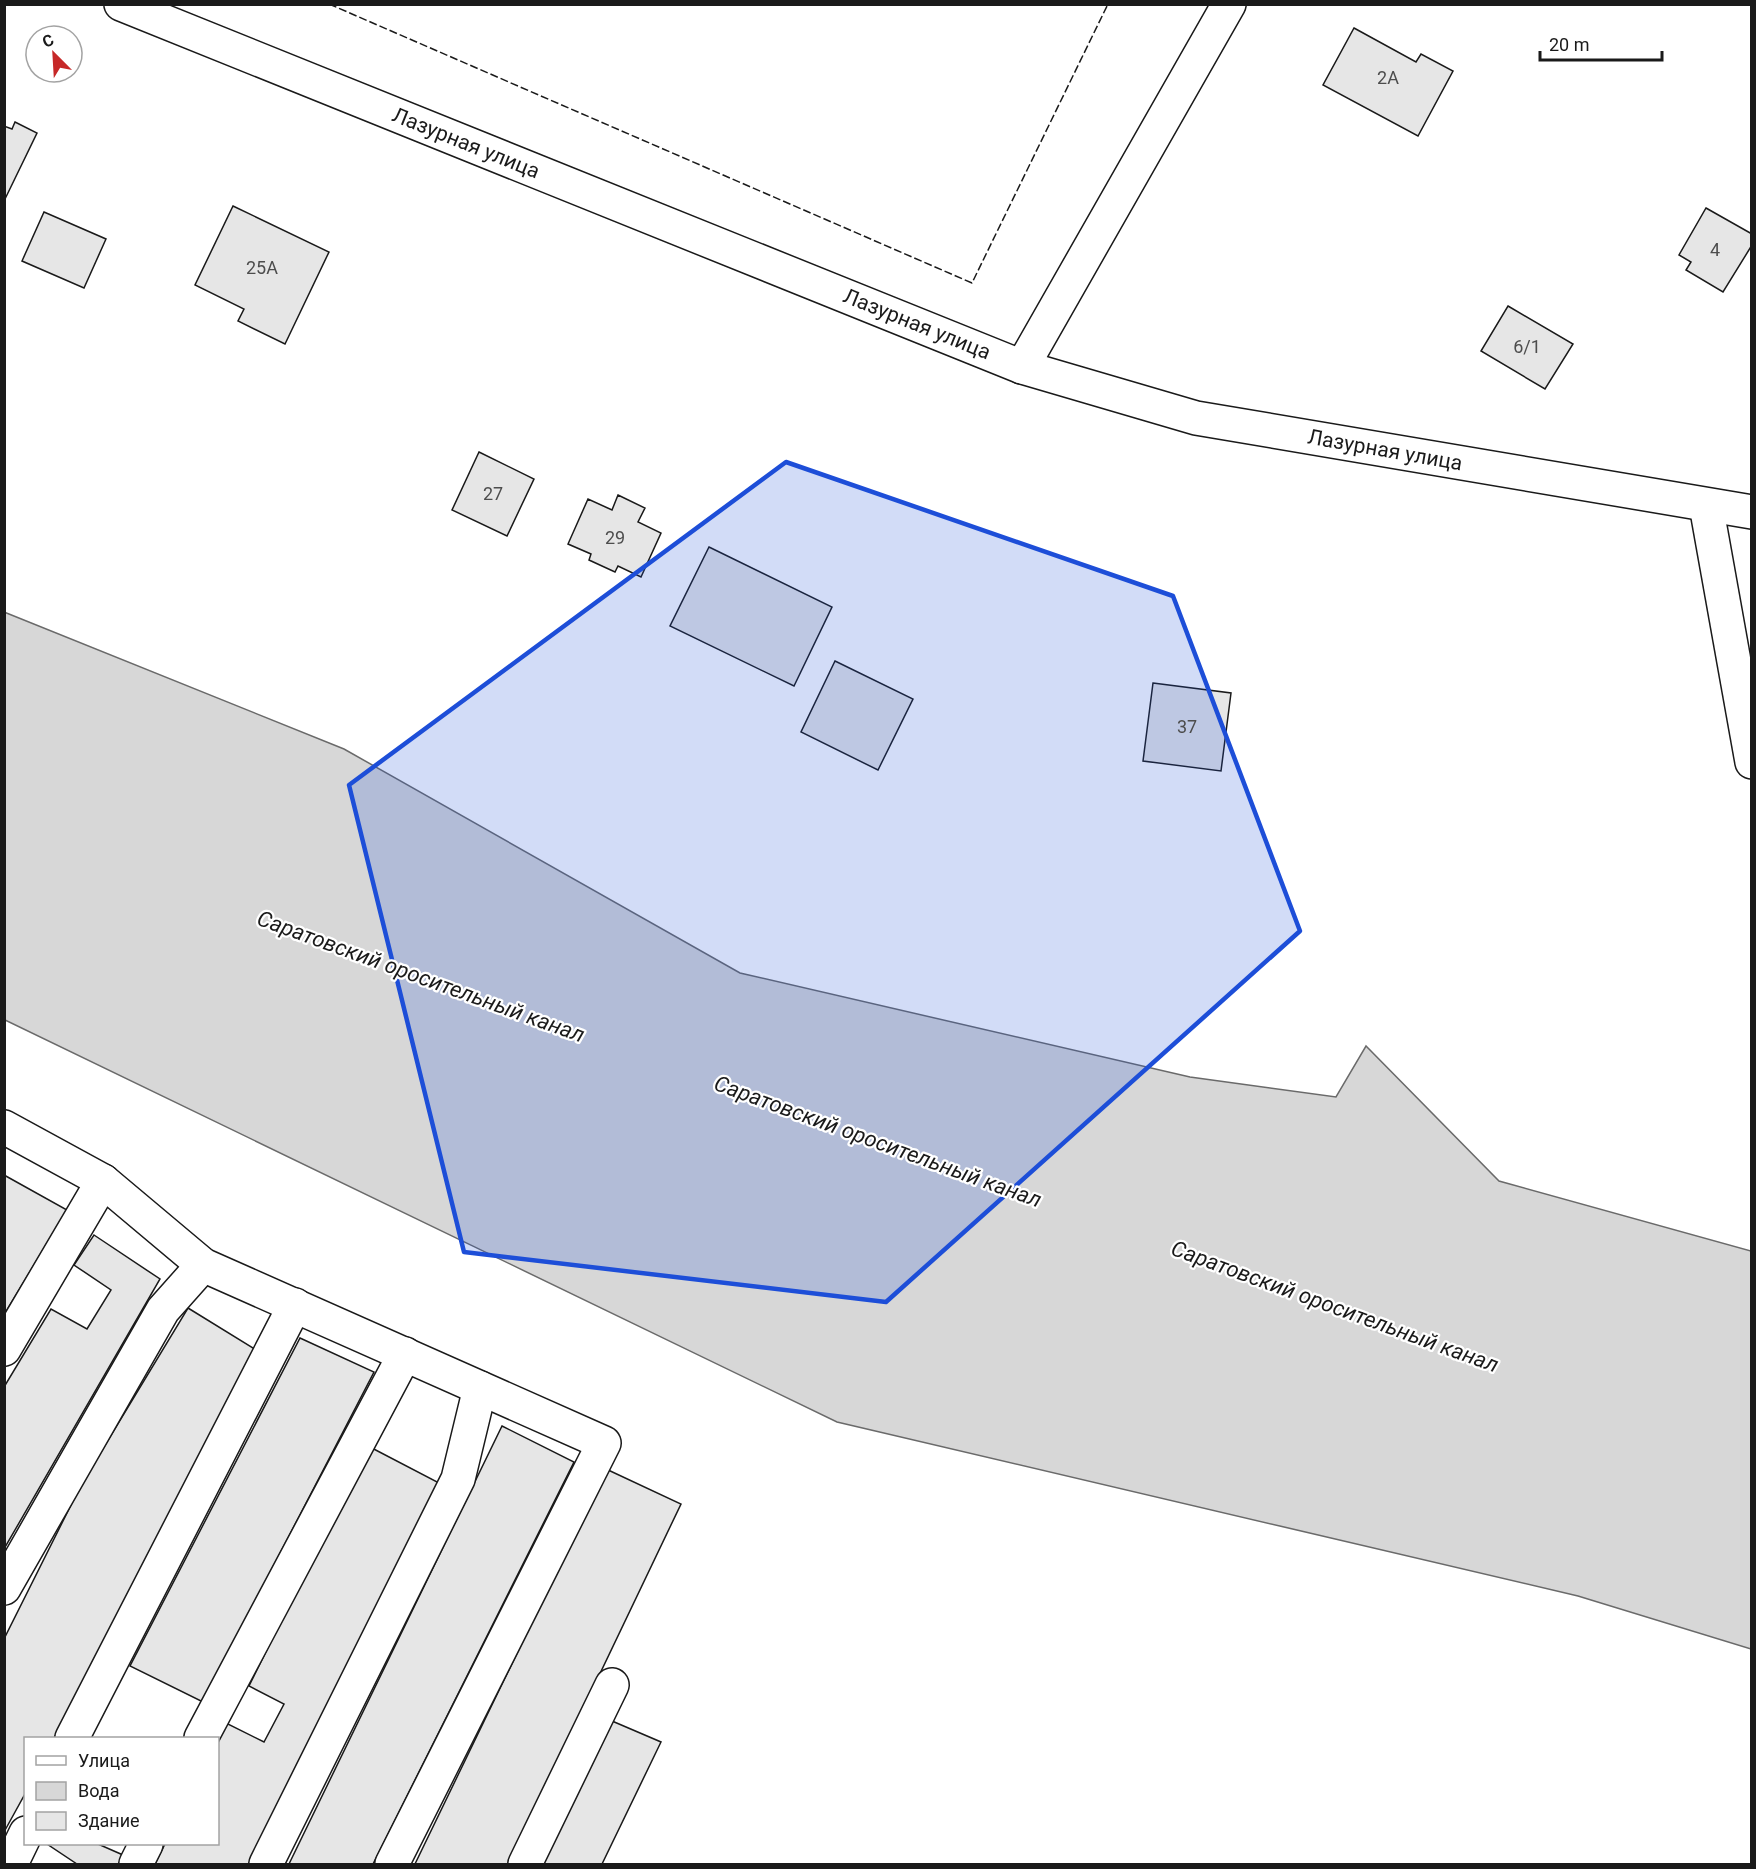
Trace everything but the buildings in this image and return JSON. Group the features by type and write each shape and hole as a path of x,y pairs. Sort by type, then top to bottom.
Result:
{"street":[{"name":"Лазурная улица","path":"121,4 1022,367 1196,418 1752,512"},
{"path":"1022,367 1229,4"},
{"path":"1706,505 1752,762"},
{"path":"4,1127 103,1181 203,1264 604,1443 392,1864"},
{"path":"4,1349 103,1181"},
{"path":"4,1588 163,1310 203,1264"},
{"path":"73,1737 295,1305"},
{"path":"202,1737 405,1354"},
{"path":"266,1864 458,1479 480,1388"},
{"path":"525,1864 612,1685"},
{"path":"11,1864 24,1837"},
{"path":"136,1864 146,1845"}],"highlighted area":[{"path":"786,462 1173,596 1300,931 886,1302 464,1252 349,785"}],"water":[{"name":"Саратовский оросительный канал","path":"4,612 344,749 740,973 1190,1077 1336,1097 1366,1046 1499,1181 1751,1251 1751,1649 1578,1596 837,1422 5,1020"}],"fence":[{"path":"329,4 972,283 1108,4"}]}
